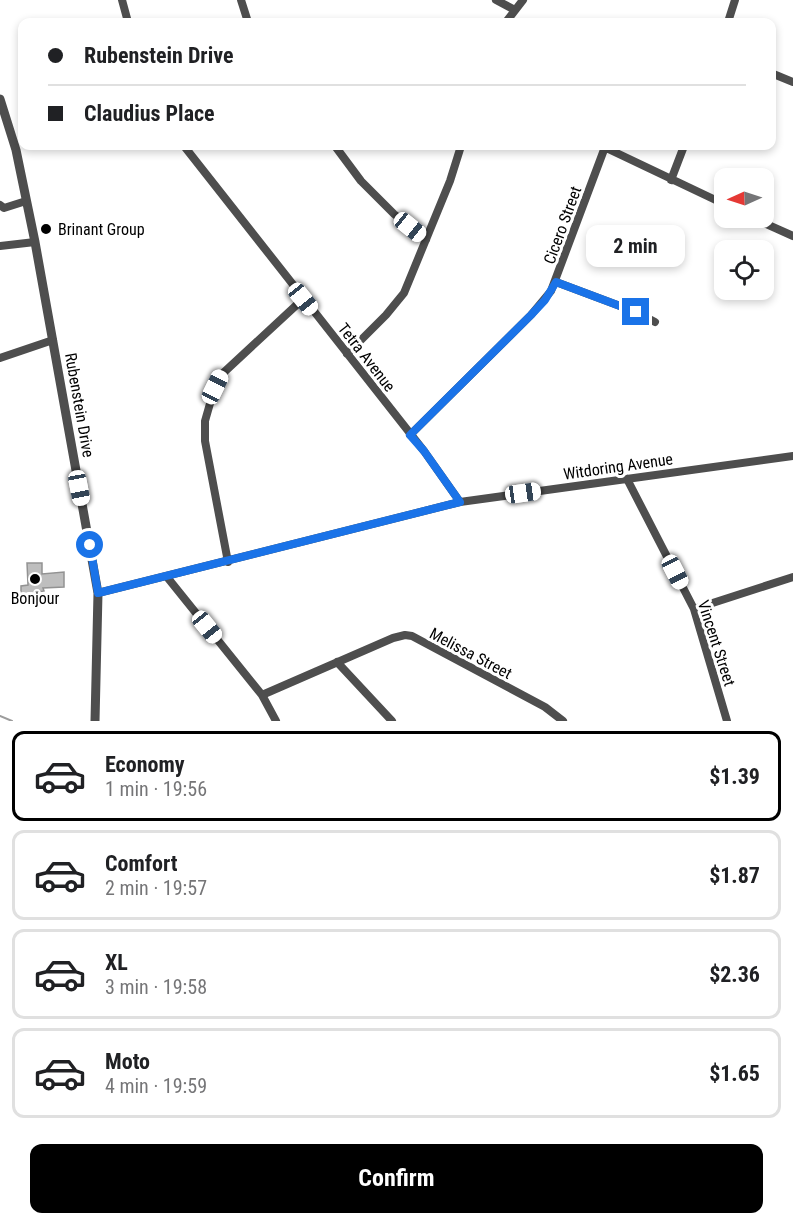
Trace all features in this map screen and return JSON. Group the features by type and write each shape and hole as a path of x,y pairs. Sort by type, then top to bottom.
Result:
{"street":[{"path":"122,0 127,18"},
{"path":"241,0 247,18"},
{"path":"496,0 515,10"},
{"path":"509,18 523,0"},
{"path":"729,18 735,0"},
{"path":"776,75 793,82"},
{"name":"Rubenstein Drive","path":"0,99 16,150 35,242 98,593 95,721"},
{"name":"Tetra Avenue","path":"187,150 437,468 460,502"},
{"path":"338,150 362,181 394,214 426,240"},
{"path":"347,354 397,303 410,281 461,150"},
{"name":"Cicero Street","path":"410,435 538,308 556,282 602,150"},
{"path":"611,150 714,199"},
{"path":"671,180 682,150"},
{"path":"0,204 4,208 26,201"},
{"path":"774,227 793,236"},
{"path":"0,246 35,242"},
{"path":"556,282 636,312 655,322"},
{"path":"228,562 205,441 205,421 209,406 215,387 227,368 303,299"},
{"path":"0,358 53,340"},
{"name":"Witdoring Avenue","path":"98,593 460,502 793,456"},
{"name":"Vincent Street","path":"627,479 694,609 727,721"},
{"path":"166,577 262,695 276,721"},
{"path":"694,609 793,577"},
{"name":"Melissa Street","path":"262,695 399,635 412,636 545,707 563,721"},
{"path":"337,662 392,721"}],"building":[{"path":"27,563 42,563 42,574 64,572 64,587 43,588 44,591 21,595 21,586 28,585"}],"waterway":[{"path":"0,716 12,721"}],"place":[{"name":"Brinant Group","path":"46,229"},
{"name":"Bonjour","path":"35,579"}],"route":[{"path":"90,545 98,593 460,502 410,435 531,315 545,300 556,282 636,312"}]}
